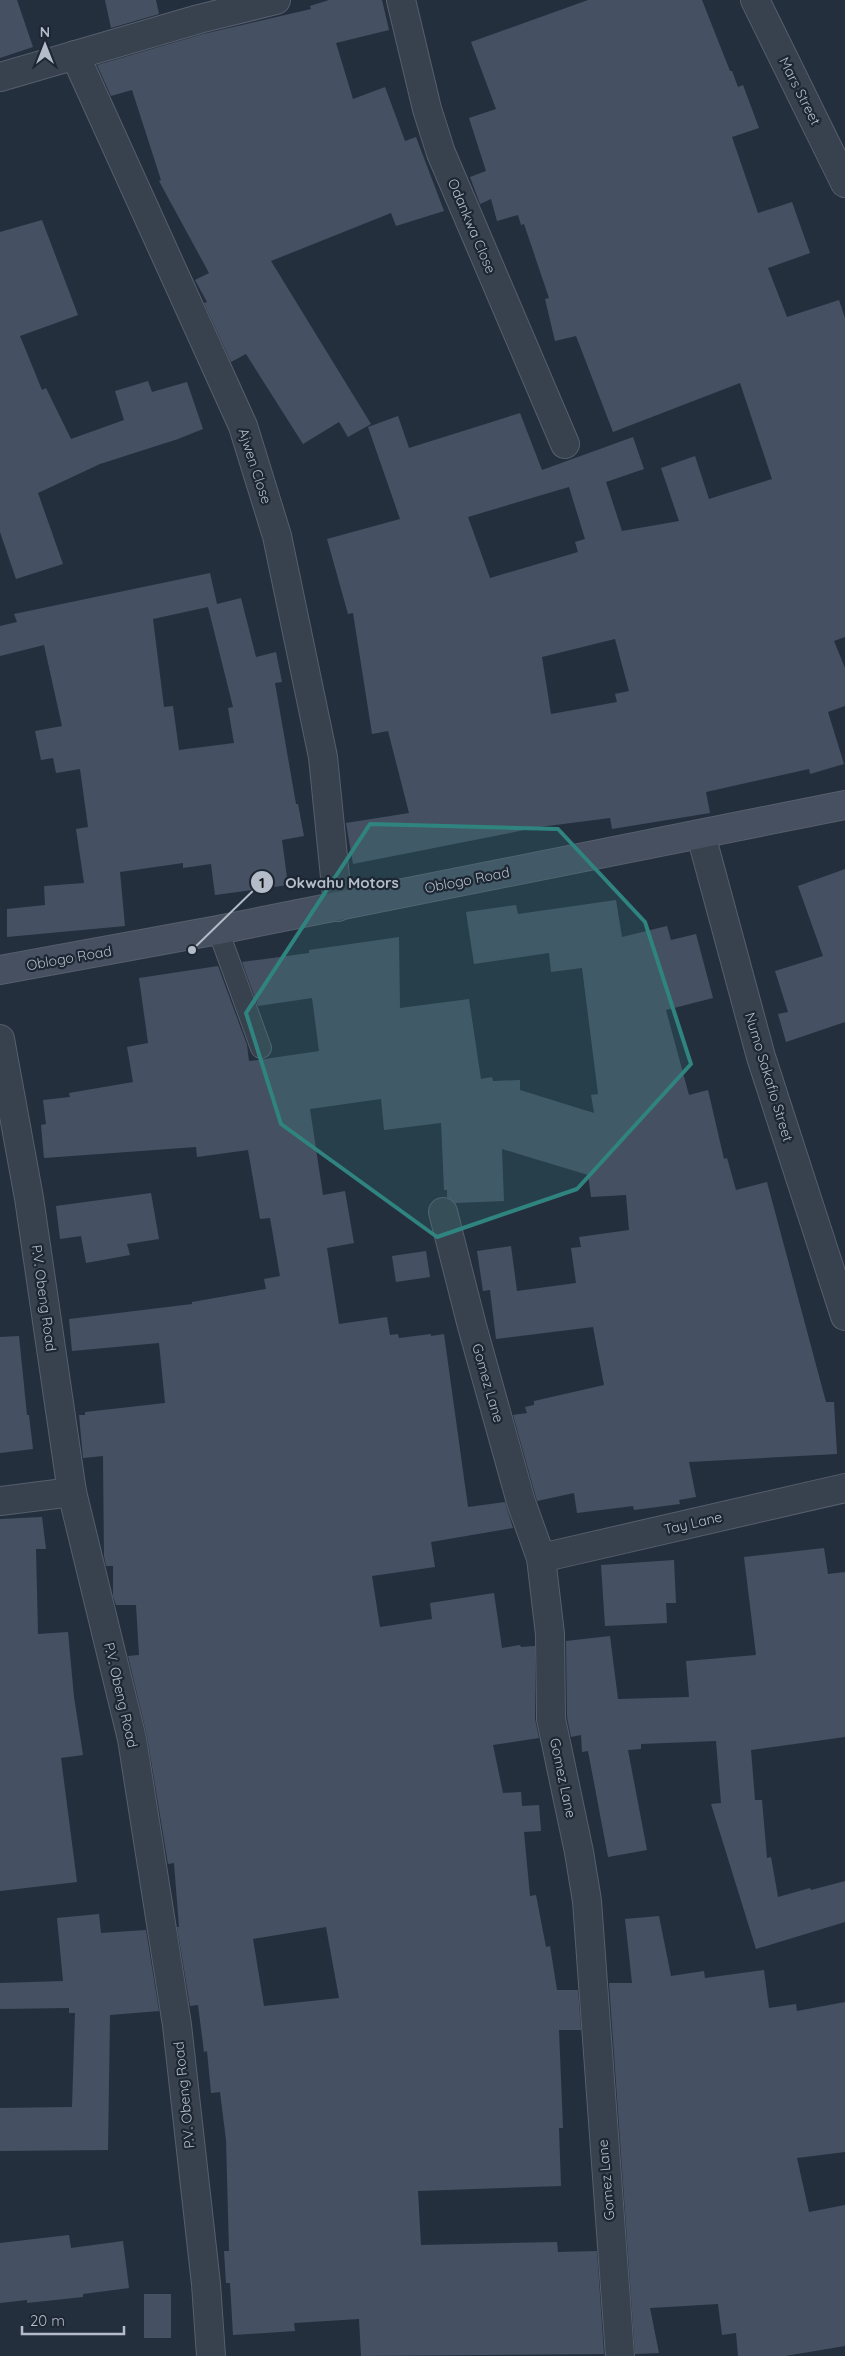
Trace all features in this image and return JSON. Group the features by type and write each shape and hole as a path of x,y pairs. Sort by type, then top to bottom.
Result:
{"main road":[{"name":"Oblogo Road","path":"0,970 218,930 845,805"}],"street":[{"path":"0,77 199,18 276,0"},
{"name":"Odankwa Close","path":"401,0 427,109 441,153 566,444"},
{"name":"Mars Street","path":"754,0 845,183"},
{"name":"Ajwen Close","path":"75,55 243,426 266,499 277,536 323,757 338,906"},
{"name":"Numo Sakafio Street","path":"701,835 761,1057 845,1316"},
{"name":"P.V. Obeng Road","path":"0,1039 30,1198 72,1492 134,1748 177,2025 206,2284 211,2356"},
{"name":"Gomez Lane","path":"443,1212 472,1326 521,1502 541,1558 550,1634 551,1719 579,1852 587,1901 620,2356"},
{"name":"Tay Lane","path":"541,1558 845,1488"},
{"path":"0,1501 72,1492"}],"lane":[{"path":"218,930 261,1048"}],"highlighted area":[{"path":"370,824 558,829 645,922 691,1064 577,1189 437,1237 281,1124 246,1013"}],"building":[{"path":"0,0 17,0 33,47 0,58"},
{"path":"105,0 156,0 159,14 111,28"},
{"path":"329,0 382,0 389,30 336,43 353,99 385,87 405,141 416,137 444,211 396,226 391,213 271,261 371,424 348,437 339,422 303,444 246,354 231,362 204,303 207,302 195,280 209,273 159,181 161,180 132,90 111,96 97,65 203,34 311,9 310,6"},
{"path":"588,0 702,0 730,71 732,71 738,87 743,85 759,128 732,137 758,213 792,202 810,253 768,268 787,317 839,300 845,318 845,637 834,641 845,668 845,706 828,712 844,764 810,774 809,769 706,792 710,813 612,829 610,818 540,827 353,864 346,823 409,813 388,731 372,734 353,613 348,614 327,539 400,519 368,427 398,416 409,448 520,413 542,470 633,437 644,469 606,482 622,531 679,521 661,468 695,456 709,499 772,479 740,383 613,432 576,336 555,341 545,299 549,298 524,224 521,225 518,215 497,221 491,199 480,204 470,177 486,171 469,118 496,109 471,42","holes":["569,487 585,539 575,542 578,552 490,578 468,517","615,639 629,691 615,694 617,702 551,714 542,657"]},
{"path":"42,220 78,315 20,336 42,390 46,388 71,439 124,420 115,391 148,381 152,392 187,382 203,429 100,464 38,493 63,564 16,579 0,532 0,232"},
{"path":"210,573 217,604 241,598 256,657 276,652 282,682 275,683 296,804 298,804 304,836 282,840 288,885 215,895 211,864 183,868 183,863 120,872 125,926 7,937 7,909 45,905 44,886 84,883 76,829 88,827 80,769 56,773 53,758 41,760 35,731 62,726 44,645 0,656 0,626 17,622 14,614","holes":["208,607 233,707 228,708 234,743 179,750 173,706 164,707 153,619"]},
{"path":"845,869 845,1022 786,1042 778,1014 788,1012 775,971 823,956 798,886"},
{"path":"616,900 622,937 667,926 671,940 696,934 713,998 666,1010 689,1095 708,1090 724,1159 727,1158 736,1190 767,1182 826,1402 834,1402 837,1454 689,1462 696,1497 679,1500 680,1504 634,1510 633,1506 577,1513 574,1493 537,1501 513,1415 527,1413 525,1407 534,1405 534,1401 604,1385 593,1327 496,1339 490,1290 483,1291 477,1251 511,1246 517,1291 576,1283 571,1248 581,1247 579,1237 629,1230 626,1195 591,1197 588,1175 502,1149 504,1201 455,1203 447,1197 447,1190 444,1190 441,1123 384,1130 381,1099 310,1109 323,1195 345,1191 354,1243 327,1248 339,1324 387,1317 390,1335 398,1334 399,1338 444,1334 468,1507 505,1502 513,1528 431,1542 435,1567 372,1576 380,1627 432,1619 430,1603 494,1593 502,1648 520,1645 521,1647 535,1646 535,1719 539,1738 493,1745 503,1793 521,1792 522,1806 539,1805 541,1831 524,1832 530,1896 536,1895 546,1947 550,1946 557,1990 578,1990 581,2030 559,2030 563,2128 559,2128 561,2186 418,2191 421,2245 557,2242 558,2252 597,2251 604,2354 361,2356 359,2319 294,2323 295,2331 233,2335 230,2283 226,2283 224,2251 229,2251 226,2140 220,2092 211,2093 207,2051 204,2052 198,2005 190,2006 177,1927 179,1927 174,1863 168,1864 147,1736 128,1656 139,1655 136,1605 116,1605 113,1596 113,1566 106,1566 104,1556 103,1456 83,1458 79,1415 85,1415 85,1412 165,1403 159,1343 72,1351 69,1319 192,1304 192,1302 266,1289 264,1279 280,1276 270,1218 260,1219 248,1150 197,1157 196,1147 44,1158 41,1125 46,1124 43,1100 70,1097 69,1093 133,1082 127,1047 148,1043 139,978 218,966 247,1045 249,1061 319,1051 312,998 258,1006 242,962 309,953 309,950 399,937 400,1008 469,999 481,1079 492,1077 493,1081 520,1080 520,1090 594,1113 591,1095 598,1094 582,968 551,972 549,953 474,964 466,912 516,905 518,914","holes":["326,1927 339,1998 264,2006 253,1939"]},
{"path":"151,1193 159,1239 127,1244 130,1255 86,1263 81,1236 60,1239 56,1206"},
{"path":"426,1251 430,1277 396,1282 392,1256"},
{"path":"19,1336 27,1415 29,1415 33,1449 0,1453 0,1337"},
{"path":"42,1517 46,1549 36,1549 38,1634 68,1632 74,1697 83,1755 61,1758 77,1882 0,1891 0,1519"},
{"path":"824,1548 828,1574 845,1572 845,1737 751,1750 755,1800 762,1800 767,1858 771,1857 778,1897 845,1881 845,1922 756,1949 711,1804 721,1803 716,1741 641,1744 641,1749 628,1750 647,1850 608,1857 588,1751 582,1752 581,1735 571,1737 567,1717 566,1641 610,1636 618,1699 689,1697 686,1661 756,1655 744,1557"},
{"path":"674,1560 676,1603 666,1603 667,1623 605,1626 601,1565"},
{"path":"99,1914 101,1933 146,1930 159,2011 110,2015 108,2150 0,2151 0,2108 72,2107 75,2013 69,2013 69,2008 0,2009 0,1983 63,1981 57,1918"},
{"path":"659,1916 671,1976 704,1971 705,1978 764,1970 769,2008 796,2004 797,2011 845,2002 845,2152 797,2158 809,2212 845,2205 845,2346 785,2356 738,2356 736,2333 722,2335 718,2304 650,2308 659,2353 635,2354 609,1983 632,1983 625,1919"},
{"path":"69,2235 71,2248 123,2241 129,2288 83,2294 83,2297 27,2303 27,2300 0,2303 0,2243"},
{"path":"144,2294 171,2294 171,2338 144,2338"}],"place":[{"name":"Okwahu Motors","path":"192,950"}]}
